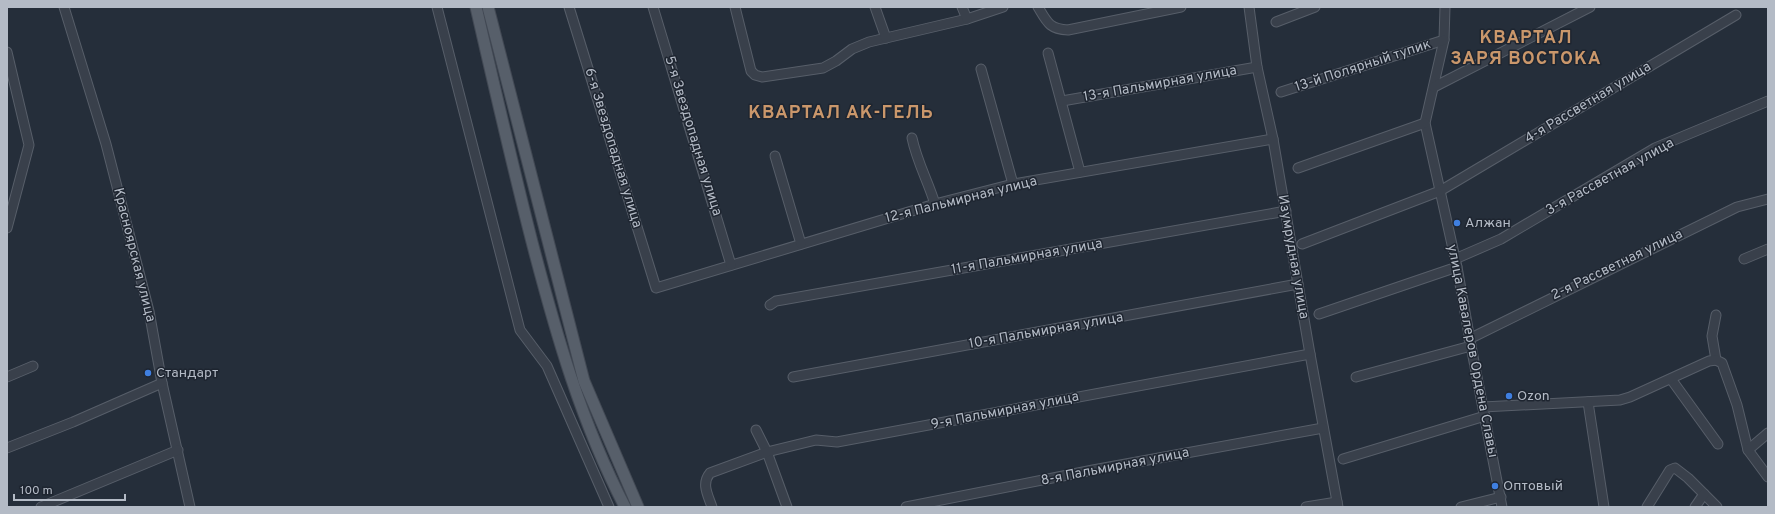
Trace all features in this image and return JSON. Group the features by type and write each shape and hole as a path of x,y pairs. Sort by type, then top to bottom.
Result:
{"main road":[{"path":"476,7 523,208 558,341 590,428 625,507"},
{"path":"488,7 584,381 638,507"}],"street":[{"name":"Красноярская улица","path":"64,7 106,144 153,329 162,383 190,507"},
{"path":"437,7 520,330 547,366 609,507"},
{"name":"6-я Звездопадная улица","path":"569,7 656,288"},
{"name":"5-я Звездопадная улица","path":"653,7 731,265"},
{"path":"735,7 750,71 755,75 762,77 823,68 836,61 852,49 886,38 967,19 1003,7"},
{"path":"874,7 886,38"},
{"path":"962,7 967,19"},
{"path":"1038,7 1049,25 1058,29 1068,30 1180,7"},
{"name":"Изумрудная улица","path":"1249,7 1257,67 1273,138 1323,428 1338,504"},
{"path":"1276,22 1315,7"},
{"name":"улица Кавалеров Ордена Славы","path":"1445,7 1444,40 1425,123 1456,263 1502,507"},
{"path":"1434,87 1590,7"},
{"name":"4-я Рассветная улица","path":"1302,244 1440,191 1736,15"},
{"name":"13-й Полярный тупик","path":"1281,92 1444,40"},
{"path":"7,52 29,145 7,228"},
{"path":"1048,53 1080,172"},
{"name":"13-я Пальмирная улица","path":"1062,101 1257,67"},
{"path":"981,69 1013,184"},
{"name":"3-я Рассветная улица","path":"1319,314 1456,263 1501,239 1655,148 1768,100"},
{"path":"1298,168 1425,123"},
{"path":"912,138 916,159 931,190 935,204"},
{"name":"12-я Пальмирная улица","path":"656,288 935,204 1013,184 1273,138"},
{"path":"775,156 800,244"},
{"name":"2-я Рассветная улица","path":"1356,377 1470,343 1737,207 1768,199"},
{"name":"11-я Пальмирная улица","path":"770,305 776,301 1286,211"},
{"path":"1744,259 1768,249"},
{"name":"10-я Пальмирная улица","path":"793,377 1298,284"},
{"path":"1716,315 1712,336 1716,360"},
{"name":"9-я Пальмирная улица","path":"712,507 704,485 706,477 710,473 768,452 816,440 837,442 1310,354"},
{"path":"1483,407 1588,402 1630,397 1708,361 1716,360 1722,363 1737,405 1748,450 1768,477"},
{"path":"7,376 33,366"},
{"path":"1671,379 1718,444"},
{"path":"7,448 73,422 162,383"},
{"path":"1588,402 1604,507"},
{"path":"1343,459 1485,416"},
{"name":"8-я Пальмирная улица","path":"906,507 1093,470 1323,428"},
{"path":"756,430 768,452 787,507"},
{"path":"1748,450 1768,433"},
{"path":"41,507 178,450"},
{"path":"1647,507 1670,470 1675,468 1688,478 1717,507"},
{"path":"1695,507 1704,494"},
{"path":"1460,507 1501,497"},
{"path":"1306,507 1338,504"}],"place":[{"name":"Алжан","path":"1457,223"},
{"name":"Стандарт","path":"148,373"},
{"name":"Ozon","path":"1509,396"},
{"name":"Оптовый","path":"1495,486"}],"district":[{"name":"КВАРТАЛ ЗАРЯ ВОСТОКА","path":"1526,48"},
{"name":"КВАРТАЛ АК-ГЕЛЬ","path":"841,113"}]}
